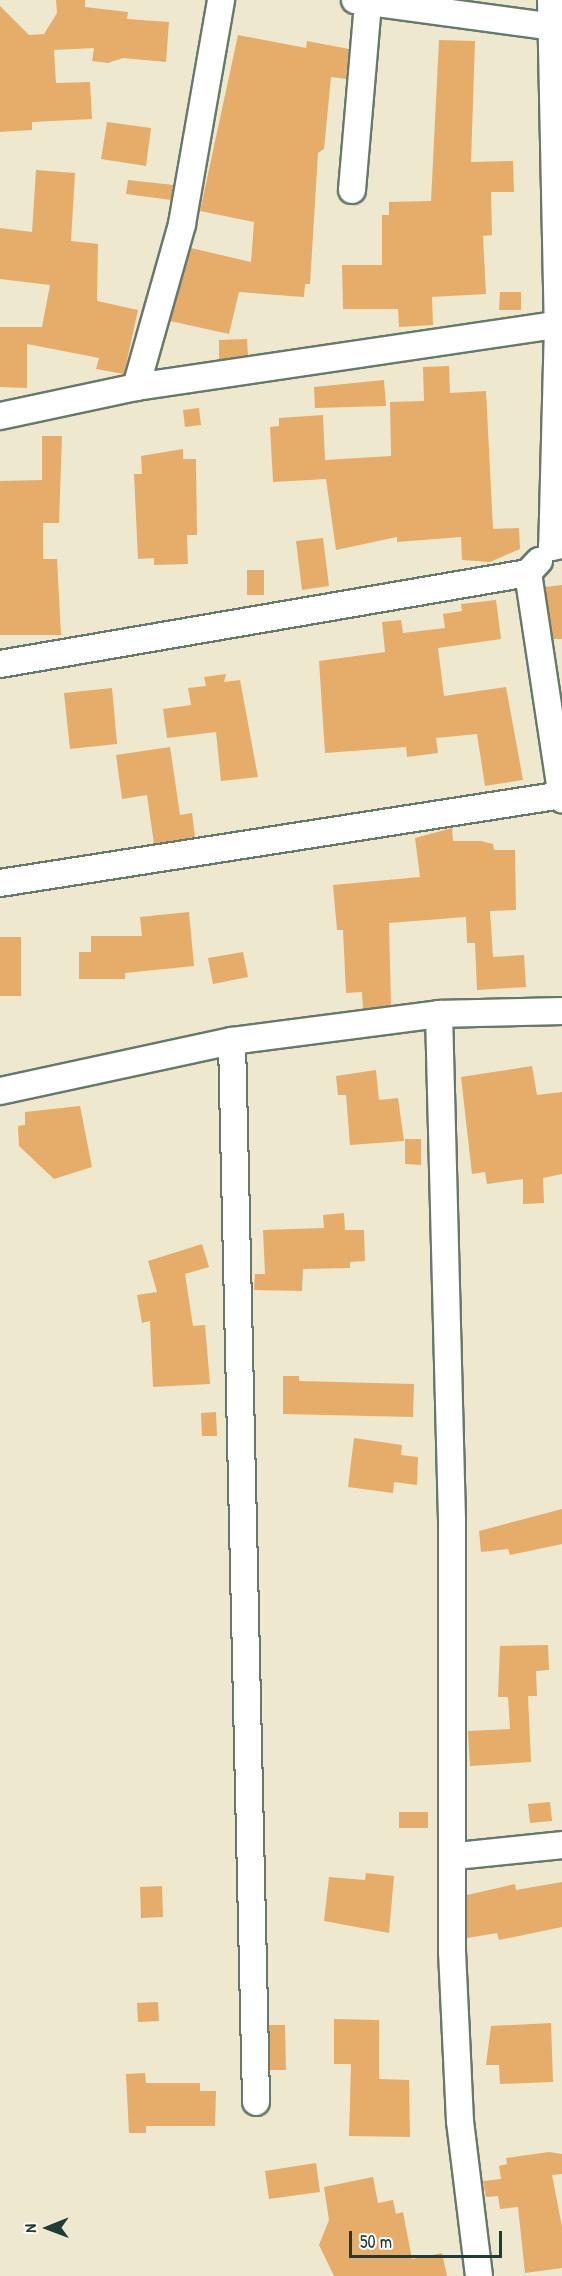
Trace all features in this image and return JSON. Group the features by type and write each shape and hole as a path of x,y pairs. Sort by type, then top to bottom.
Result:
{"street":[{"path":"136,387 182,224 221,0"},
{"path":"0,664 528,573 557,546 558,325 555,29 551,0"},
{"path":"352,190 362,1 555,29"},
{"path":"0,416 136,387 558,325"},
{"path":"0,884 562,797 528,573"},
{"path":"0,1091 232,1041 439,1014 562,1011"},
{"path":"439,1014 456,1856 452,1952 460,2121 480,2276"},
{"path":"232,1041 256,2102"},
{"path":"456,1856 562,1845"}],"building":[{"path":"56,0 85,0 85,7 128,12 127,19 169,22 166,62 123,58 108,63 92,61 94,48 54,50 56,83 90,82 92,119 32,122 32,130 0,132 0,6 29,35 44,34 57,13"},
{"path":"238,35 306,48 307,41 349,49 346,79 331,77 324,149 318,153 310,284 305,284 304,297 239,292 229,334 170,321 191,248 251,262 254,222 200,211"},
{"path":"439,40 475,41 471,162 513,161 514,192 491,192 492,235 483,236 486,294 432,297 433,325 399,327 398,309 343,309 342,265 382,265 382,215 389,215 389,202 431,201"},
{"path":"107,122 151,128 146,166 101,159"},
{"path":"36,170 75,173 71,241 98,244 97,301 138,310 124,374 96,369 99,358 27,344 27,388 0,387 0,327 42,327 50,285 0,279 0,228 32,232"},
{"path":"128,180 174,185 171,200 126,194"},
{"path":"500,292 521,292 521,310 499,310"},
{"path":"247,339 248,355 219,360 219,340"},
{"path":"449,366 450,393 486,391 493,529 519,528 520,549 490,562 462,560 461,537 397,542 397,537 336,550 326,479 273,482 270,427 279,426 279,418 323,415 325,460 391,456 390,402 424,401 423,367"},
{"path":"384,380 386,406 315,408 314,387"},
{"path":"199,408 201,425 185,427 183,410"},
{"path":"42,436 62,436 59,523 43,523 43,559 57,559 61,635 0,635 0,481 42,480"},
{"path":"183,449 183,459 196,459 197,535 187,535 188,564 154,565 154,558 138,559 134,474 142,474 141,456"},
{"path":"323,538 329,586 302,590 296,541"},
{"path":"247,570 264,570 264,595 247,595"},
{"path":"562,585 562,639 553,639 545,587"},
{"path":"496,600 501,639 438,648 444,696 506,687 523,780 485,786 477,734 436,738 438,753 407,757 406,747 325,753 319,661 385,652 382,622 401,620 403,633 445,628 443,614 462,611 461,604"},
{"path":"226,674 224,682 240,680 258,777 221,781 216,732 167,738 163,709 191,705 188,688 206,686 204,677"},
{"path":"112,688 117,744 70,749 64,693"},
{"path":"170,747 180,815 192,813 195,837 154,844 147,795 122,799 116,755"},
{"path":"452,828 453,841 481,841 493,844 494,850 515,850 516,910 490,911 493,957 524,955 526,987 477,990 475,943 467,943 466,917 389,923 391,1005 363,1009 362,992 346,993 343,930 337,930 333,885 420,877 415,838"},
{"path":"189,912 194,966 125,973 125,979 79,979 79,952 91,952 91,936 142,936 140,917"},
{"path":"0,937 21,937 21,996 0,996"},
{"path":"243,952 248,977 213,984 208,958"},
{"path":"532,1066 537,1095 562,1092 562,1174 543,1178 544,1203 523,1204 523,1179 487,1184 485,1172 472,1174 461,1077"},
{"path":"376,1070 379,1100 398,1098 404,1141 350,1145 346,1095 338,1095 336,1076"},
{"path":"80,1106 92,1167 54,1179 19,1146 18,1126 25,1125 25,1112"},
{"path":"405,1139 421,1139 421,1165 405,1164"},
{"path":"344,1213 345,1230 364,1230 365,1261 350,1262 350,1268 303,1269 302,1291 254,1290 255,1274 265,1274 263,1230 324,1228 323,1215"},
{"path":"202,1244 209,1267 185,1274 193,1326 205,1325 210,1384 153,1387 150,1321 142,1323 137,1295 157,1292 148,1261"},
{"path":"283,1376 299,1376 299,1381 414,1384 413,1417 283,1414"},
{"path":"216,1412 217,1436 202,1436 201,1413"},
{"path":"354,1438 402,1445 401,1455 418,1457 417,1485 394,1482 393,1493 348,1487"},
{"path":"562,1509 562,1544 510,1555 508,1549 481,1552 479,1531"},
{"path":"548,1645 549,1670 536,1671 537,1696 528,1696 531,1762 470,1766 468,1731 510,1729 508,1697 498,1697 500,1646"},
{"path":"550,1802 552,1821 530,1823 528,1804"},
{"path":"399,1812 428,1812 428,1828 399,1828"},
{"path":"366,1873 394,1876 389,1933 324,1921 329,1877 365,1880"},
{"path":"562,1882 562,1927 499,1940 497,1933 467,1938 467,1895 515,1884 516,1890"},
{"path":"162,1886 163,1917 141,1918 140,1887"},
{"path":"158,2002 159,2021 138,2022 137,2003"},
{"path":"334,2019 379,2020 379,2079 409,2080 410,2137 349,2136 351,2064 334,2064"},
{"path":"551,2023 553,2082 500,2084 499,2065 486,2065 491,2026"},
{"path":"269,2025 285,2025 286,2070 270,2070"},
{"path":"145,2073 146,2083 200,2083 200,2091 216,2091 215,2126 146,2126 146,2133 129,2133 126,2074"},
{"path":"549,2152 562,2154 562,2174 552,2175 562,2227 562,2268 525,2273 518,2207 500,2209 498,2196 486,2197 483,2181 501,2179 499,2166 507,2164 506,2158"},
{"path":"316,2163 320,2192 269,2199 265,2171"},
{"path":"373,2177 378,2203 393,2200 396,2214 403,2212 412,2259 442,2253 447,2276 334,2276 319,2245 329,2220 324,2187"}]}
